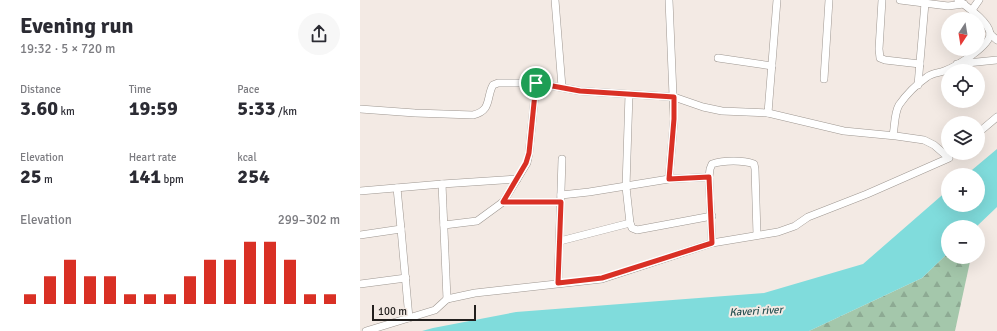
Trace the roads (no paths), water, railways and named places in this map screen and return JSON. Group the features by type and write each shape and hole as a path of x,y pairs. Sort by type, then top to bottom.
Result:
{"street":[{"path":"555,0 562,87"},
{"path":"669,0 674,97 674,119 669,179"},
{"path":"768,113 777,0"},
{"path":"824,79 829,0"},
{"path":"882,0 879,49 880,58 885,60 920,64"},
{"path":"900,0 948,6 961,2 972,10 988,27 990,34 997,40"},
{"path":"972,10 979,0"},
{"path":"918,85 925,3"},
{"path":"957,64 984,46 990,34"},
{"path":"718,58 772,66"},
{"path":"964,64 997,60"},
{"path":"894,135 898,107 904,99 928,76 941,72"},
{"path":"360,108 473,115 484,110 488,104 490,90 493,85 498,83 536,83 580,91 674,97 703,107 722,111 768,113 844,131 894,135 929,142 941,151"},
{"path":"444,225 477,221 503,202 517,180 526,163 529,153 536,83"},
{"path":"629,94 626,187 630,224 632,228 637,230 712,216"},
{"path":"985,127 997,117"},
{"path":"558,283 562,160"},
{"path":"366,331 434,310 448,299 475,293 602,278 712,243 778,232 795,226 808,217 867,194 944,160"},
{"path":"712,243 712,216 709,177 712,164 718,162 748,162 754,164 757,236"},
{"path":"503,202 561,198 669,179 709,177"},
{"path":"360,191 442,184 517,180"},
{"path":"442,184 448,299"},
{"path":"397,188 409,318"},
{"path":"560,241 630,224"},
{"path":"360,235 401,229"},
{"path":"360,284 406,278"}],"water":[{"name":"Kaveri river","path":"997,149 997,207 983,220 941,220 941,260 922,278 809,331 422,331 516,312 764,293 863,264 941,196 941,212 985,212 985,168 974,168"}]}
